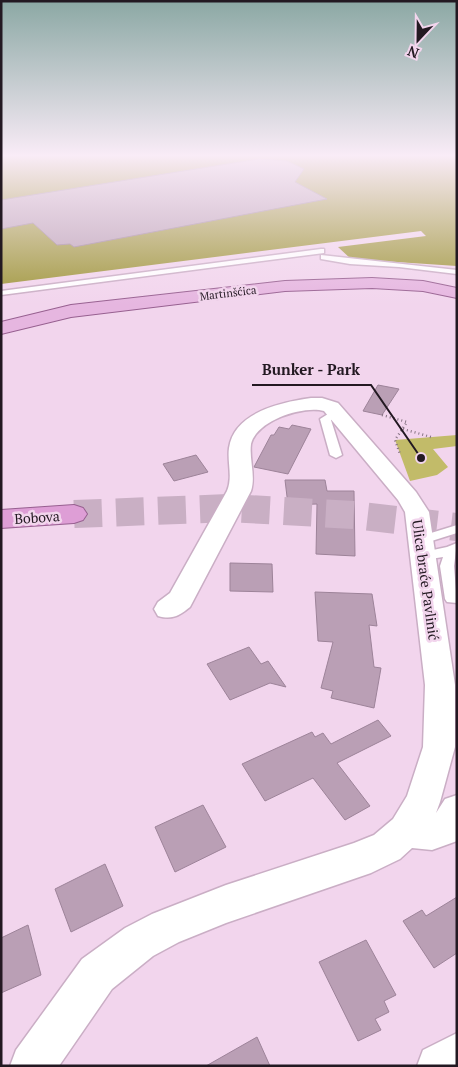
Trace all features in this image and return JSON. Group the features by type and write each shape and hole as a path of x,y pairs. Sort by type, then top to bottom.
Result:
{"highway":[{"name":"Bobova","path":"1,520 74,514"}],"main road":[{"name":"Martinšćica","path":"1,328 72,311 294,285 372,283 423,286 457,293"}],"street":[{"name":"Ulica braće Pavlinić","path":"32,1066 97,974 139,942 166,928 226,904 358,860 387,847 406,831 423,802 439,747 438,548 408,497 331,407 319,402 302,404 281,410 258,422 244,434 240,447 241,486 235,500 180,600 168,609"},
{"path":"406,831 432,833 446,828 457,811"},
{"path":"439,1066 457,1055"}],"lane":[{"path":"1,292 322,254 350,262 399,265 457,272"},
{"path":"336,412 325,418 336,455"},
{"path":"452,599 447,566 438,548 457,529"}],"path":[{"path":"382,415 407,422 395,440 410,481 408,497"},
{"path":"403,429 431,437"}],"shaded area":[{"path":"1,206 457,206 457,266 351,259 338,247 426,236 421,231 1,284"},
{"path":"457,435 457,446 433,449 448,467 437,475 410,481 395,440"}],"building":[{"path":"1,206 291,206 74,247 70,244 57,245 33,223 1,229"},
{"path":"378,385 399,389 382,415 363,411"},
{"path":"292,425 311,429 288,474 254,467 271,435 274,435 279,427 289,429"},
{"path":"196,455 208,472 174,481 163,464"},
{"path":"285,480 325,480 327,491 354,491 355,556 316,554 317,504 288,505"},
{"path":"230,563 272,564 273,592 230,591"},
{"path":"315,592 372,594 377,626 369,625 374,667 381,668 374,708 331,698 333,691 321,688 333,642 318,641"},
{"path":"249,647 261,664 268,661 286,687 270,683 230,700 207,664"},
{"path":"378,720 391,736 337,763 370,806 345,820 313,778 265,801 242,764 312,732 315,737 323,733 331,744"},
{"path":"203,805 226,847 175,872 155,827"},
{"path":"105,864 123,906 71,932 55,889"},
{"path":"457,897 457,953 434,968 403,921 422,910 426,916"},
{"path":"28,925 41,975 1,993 1,938"},
{"path":"366,940 396,995 384,1001 389,1012 375,1019 381,1030 358,1041 319,962"},
{"path":"257,1037 270,1066 206,1066"}],"tunnel":[{"path":"74,514 230,508 354,515 457,527"}],"place":[{"name":"Bunker - Park","path":"421,458"}]}
